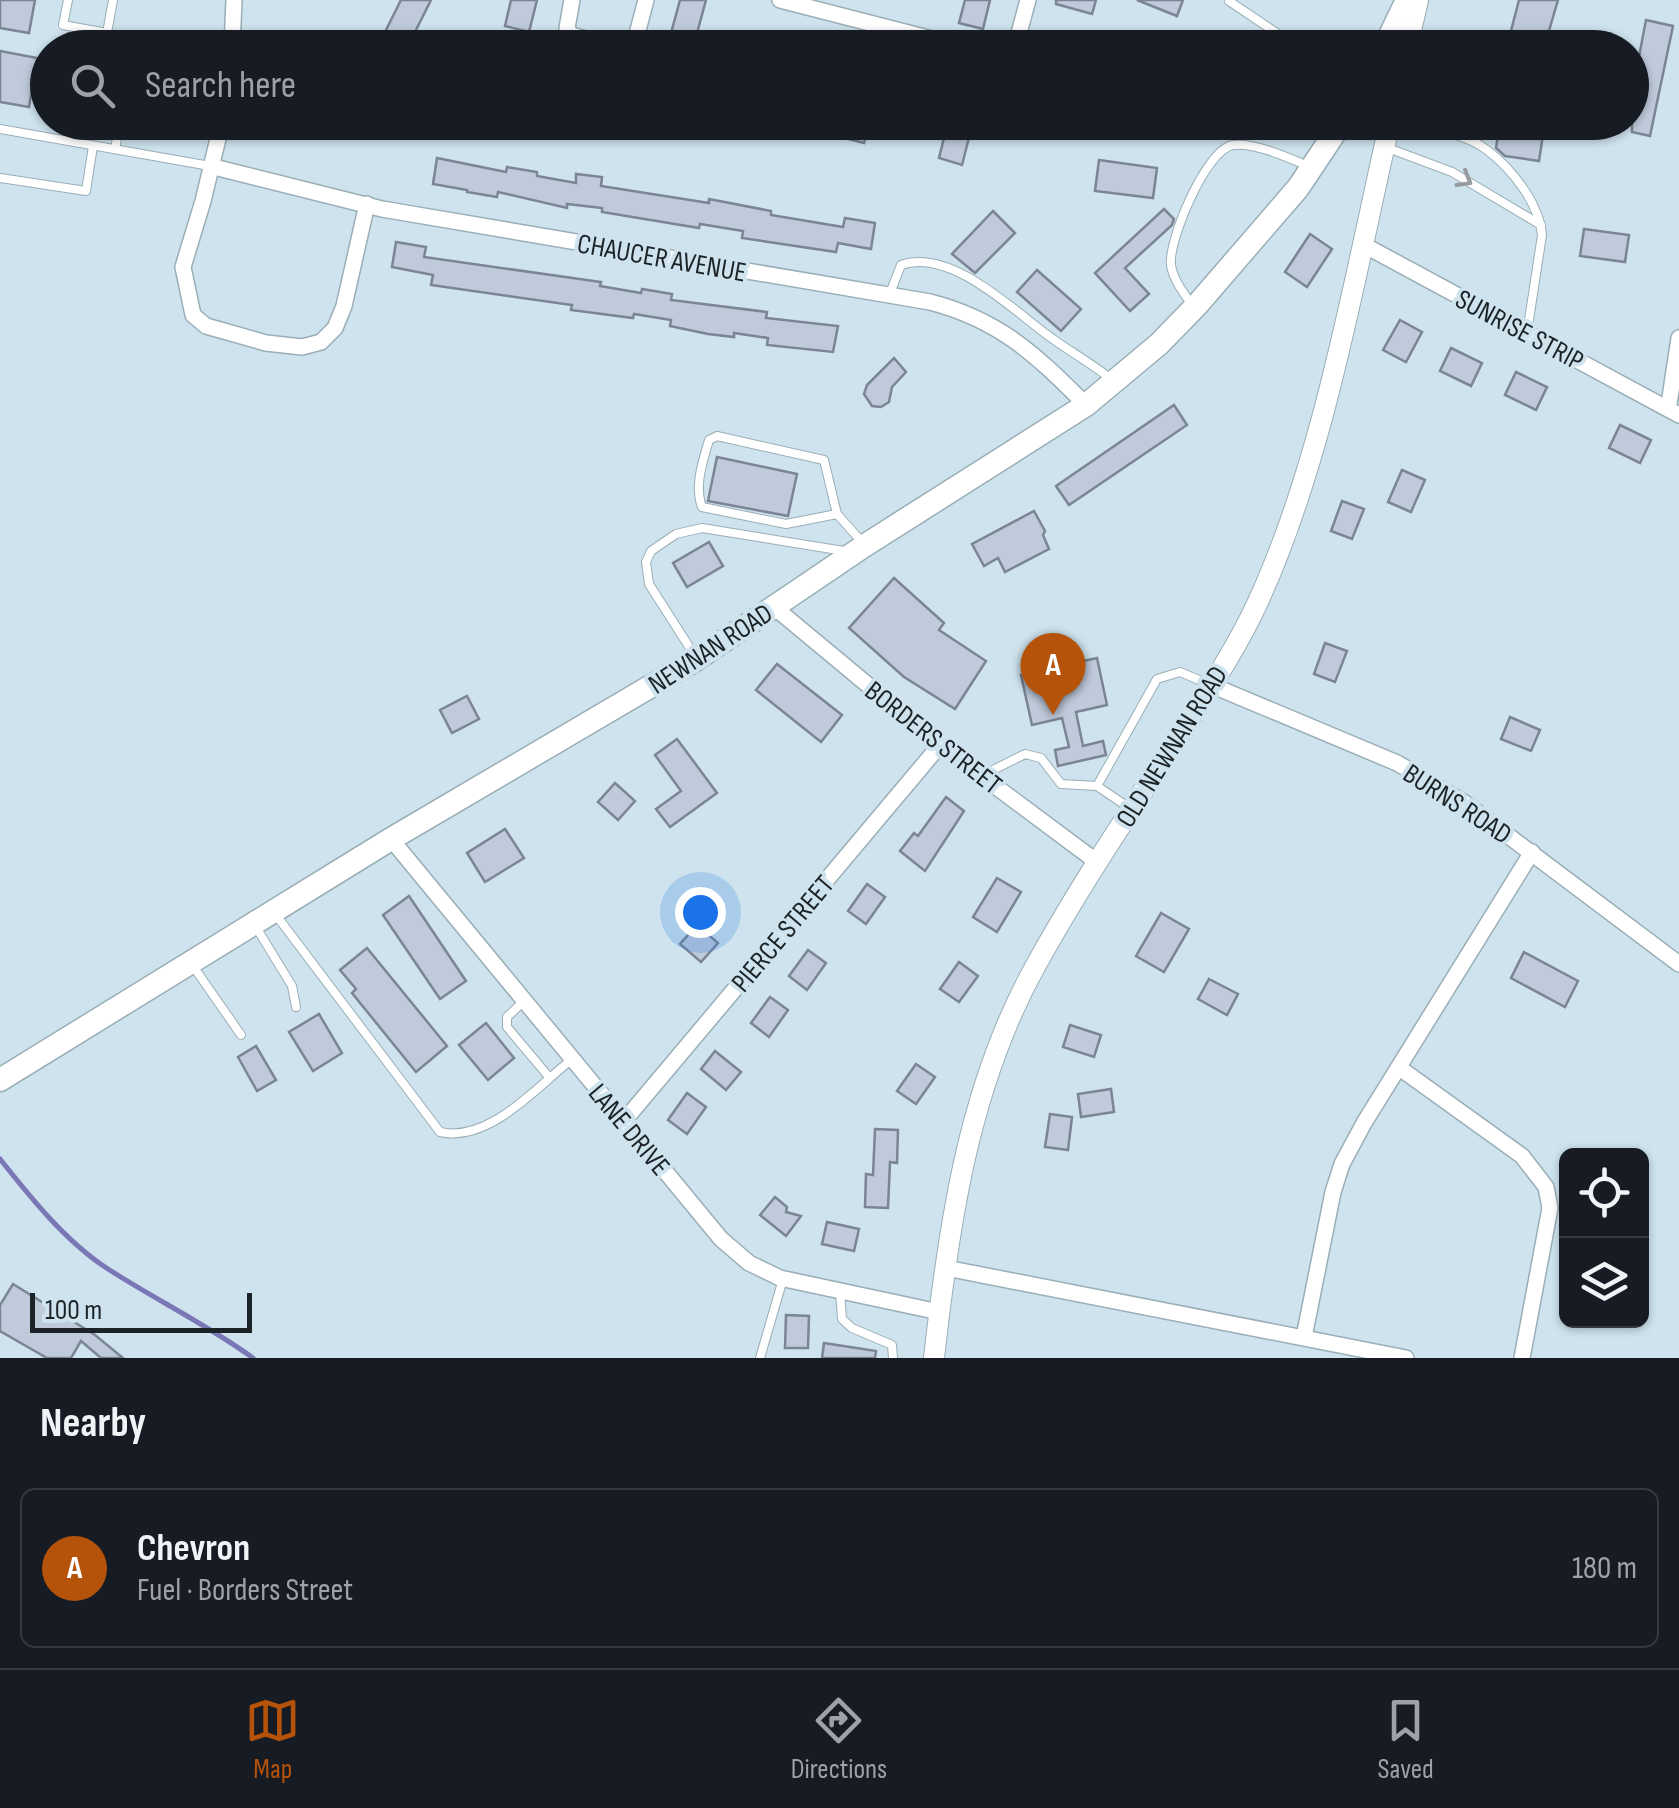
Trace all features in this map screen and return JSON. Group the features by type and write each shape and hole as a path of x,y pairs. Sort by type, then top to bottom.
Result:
{"main road":[{"path":"1393,30 1407,0"},
{"name":"NEWNAN ROAD","path":"0,1080 391,839 697,659 859,549 1086,405 1194,308 1298,188 1330,140"}],"street":[{"path":"233,30 234,0"},
{"path":"567,30 572,0"},
{"path":"639,30 646,0"},
{"path":"780,0 887,30"},
{"path":"848,18 852,0"},
{"path":"1020,30 1028,0"},
{"path":"1411,30 1418,0"},
{"path":"217,140 183,267 194,315 206,326 266,343 302,347 320,342 335,328 344,306 367,204"},
{"name":"OLD NEWNAN ROAD","path":"934,1358 964,1165 993,1056 1034,968 1211,685 1256,605 1282,540 1332,372 1386,140"},
{"name":"CHAUCER AVENUE","path":"210,166 367,204 946,306 987,322 1041,360 1086,405"},
{"name":"SUNRISE STRIP","path":"1362,244 1679,415"},
{"path":"1663,406 1669,404 1679,338"},
{"name":"BORDERS STREET","path":"774,607 940,746 1097,862"},
{"name":"BURNS ROAD","path":"1211,685 1397,763 1462,801 1679,964"},
{"name":"PIERCE STREET","path":"624,1122 940,746"},
{"name":"LANE DRIVE","path":"391,839 721,1239 750,1263 784,1278 939,1312"},
{"path":"1304,1338 1342,1164 1532,852"},
{"path":"1400,1069 1522,1156 1546,1187 1550,1208 1522,1358"},
{"path":"946,1268 1406,1358"}],"lane":[{"path":"68,0 63,25 90,30"},
{"path":"108,30 113,0"},
{"path":"1229,1 1272,30"},
{"path":"0,129 30,135"},
{"path":"58,140 210,166"},
{"path":"115,149 117,140"},
{"path":"1465,140 1486,148 1520,184 1541,225 1538,276 1527,333"},
{"path":"1194,308 1170,262 1185,211 1210,163 1222,150 1234,145 1279,153 1312,168"},
{"path":"0,178 86,191 93,146"},
{"path":"1384,147 1452,172 1541,225"},
{"path":"888,296 901,265 912,261 937,264 970,278 1010,304 1114,382"},
{"path":"837,514 786,524 702,507 698,497 709,440 717,436 824,460 837,514 859,549"},
{"path":"697,659 650,584 646,562 650,551 676,534 702,528 859,549"},
{"path":"1097,786 1157,679 1180,672 1211,685"},
{"path":"981,776 1025,754 1041,758 1062,784 1097,786 1132,810"},
{"path":"263,918 292,986 296,1007"},
{"path":"263,918 440,1132 458,1136 494,1121 572,1059"},
{"path":"190,962 242,1035"},
{"path":"524,1001 507,1018 507,1027 549,1077"},
{"path":"760,1358 784,1278"},
{"path":"840,1291 842,1318 852,1328 892,1345 893,1358"}],"building":[{"path":"0,0 35,0 29,33 0,28"},
{"path":"401,0 431,0 416,30 386,30"},
{"path":"511,0 537,0 530,30 505,26"},
{"path":"680,0 706,0 698,30 672,30"},
{"path":"965,0 990,0 983,29 959,23"},
{"path":"1056,0 1096,0 1092,14 1056,4"},
{"path":"1137,0 1183,0 1177,16"},
{"path":"1519,0 1558,0 1549,30 1511,30"},
{"path":"1646,20 1673,26 1650,136 1649,30 1644,30"},
{"path":"0,51 30,57 29,107 0,102"},
{"path":"944,140 968,140 962,165 939,158"},
{"path":"1497,140 1542,140 1539,161 1505,156 1496,148"},
{"path":"437,158 506,172 507,167 537,172 537,176 576,183 576,174 602,177 601,186 709,203 709,199 843,227 845,218 875,223 871,249 838,243 836,252 742,238 743,231 602,212 602,208 567,204 567,208 498,192 497,197 467,192 433,184"},
{"path":"1099,160 1157,168 1153,198 1095,191"},
{"path":"1164,209 1174,219 1172,225 1125,268 1149,294 1130,311 1095,273"},
{"path":"993,211 1015,233 975,273 952,254"},
{"path":"1584,229 1629,235 1625,262 1580,256"},
{"path":"1310,234 1332,249 1307,287 1285,272"},
{"path":"396,242 426,247 424,257 601,282 600,286 641,293 642,289 672,294 671,300 767,312 766,318 838,326 833,352 767,345 768,338 734,333 734,337 708,334 670,326 671,320 571,310 572,305 431,285 433,275 392,267"},
{"path":"1037,270 1081,309 1061,331 1017,292"},
{"path":"1400,320 1422,332 1406,362 1383,350"},
{"path":"1451,348 1482,363 1471,386 1440,371"},
{"path":"894,358 906,372 892,387 889,402 881,407 872,406 864,394 867,385"},
{"path":"1516,372 1547,387 1536,410 1505,395"},
{"path":"1174,405 1187,425 1069,505 1056,486"},
{"path":"1620,425 1651,440 1640,463 1609,448"},
{"path":"717,457 797,474 788,516 708,501"},
{"path":"1402,470 1425,480 1411,512 1388,502"},
{"path":"1342,501 1364,509 1352,539 1331,531"},
{"path":"1034,511 1049,549 1005,572 998,558 984,566 972,544"},
{"path":"709,542 723,566 687,587 673,563"},
{"path":"894,578 944,623 939,630 986,661 955,709 904,677 849,628"},
{"path":"1325,643 1347,651 1335,682 1314,674"},
{"path":"1097,658 1107,705 1076,712 1083,746 1103,741 1106,755 1058,766 1055,750 1069,747 1062,718 1032,725 1021,675"},
{"path":"777,664 842,715 821,742 756,690"},
{"path":"467,696 479,719 452,733 440,710"},
{"path":"1510,717 1540,730 1531,751 1501,739"},
{"path":"677,739 717,793 670,827 656,809 681,791 655,755"},
{"path":"615,783 635,801 618,820 598,802"},
{"path":"946,797 964,811 925,871 900,851 914,833 918,836"},
{"path":"505,829 524,858 485,882 467,853"},
{"path":"997,878 1021,892 997,932 973,917"},
{"path":"867,884 885,897 866,924 848,911"},
{"path":"409,896 466,981 440,999 383,915"},
{"path":"1161,913 1189,929 1164,972 1136,956"},
{"path":"697,925 718,943 701,962 680,944"},
{"path":"367,948 447,1046 416,1072 352,993 356,989 340,970"},
{"path":"808,950 826,963 807,990 789,976"},
{"path":"1524,952 1578,981 1565,1007 1511,978"},
{"path":"959,962 978,976 959,1002 940,989"},
{"path":"1209,979 1238,994 1227,1015 1198,999"},
{"path":"770,997 788,1010 769,1037 751,1023"},
{"path":"319,1014 342,1053 313,1071 289,1032"},
{"path":"486,1023 514,1058 488,1080 459,1045"},
{"path":"1070,1025 1101,1035 1094,1057 1063,1047"},
{"path":"256,1046 276,1080 257,1091 238,1057"},
{"path":"715,1051 741,1072 726,1090 701,1069"},
{"path":"916,1064 935,1077 916,1104 897,1091"},
{"path":"1111,1089 1114,1112 1081,1117 1078,1094"},
{"path":"687,1093 706,1107 687,1134 668,1120"},
{"path":"1050,1114 1072,1117 1068,1150 1045,1147"},
{"path":"875,1129 898,1130 897,1163 890,1162 888,1208 865,1207 866,1174 873,1175"},
{"path":"775,1197 787,1207 786,1212 801,1216 786,1236 760,1215"},
{"path":"827,1222 859,1229 854,1251 822,1244"},
{"path":"13,1284 95,1335 123,1358 101,1358 81,1341 71,1358 47,1358 0,1331 0,1305"},
{"path":"786,1315 809,1316 808,1348 785,1348"},
{"path":"824,1343 876,1351 875,1358 822,1358"}],"waterway":[{"path":"0,1159 50,1218 93,1258 253,1358"}],"place":[{"name":"Chevron","path":"1053,715"}]}
